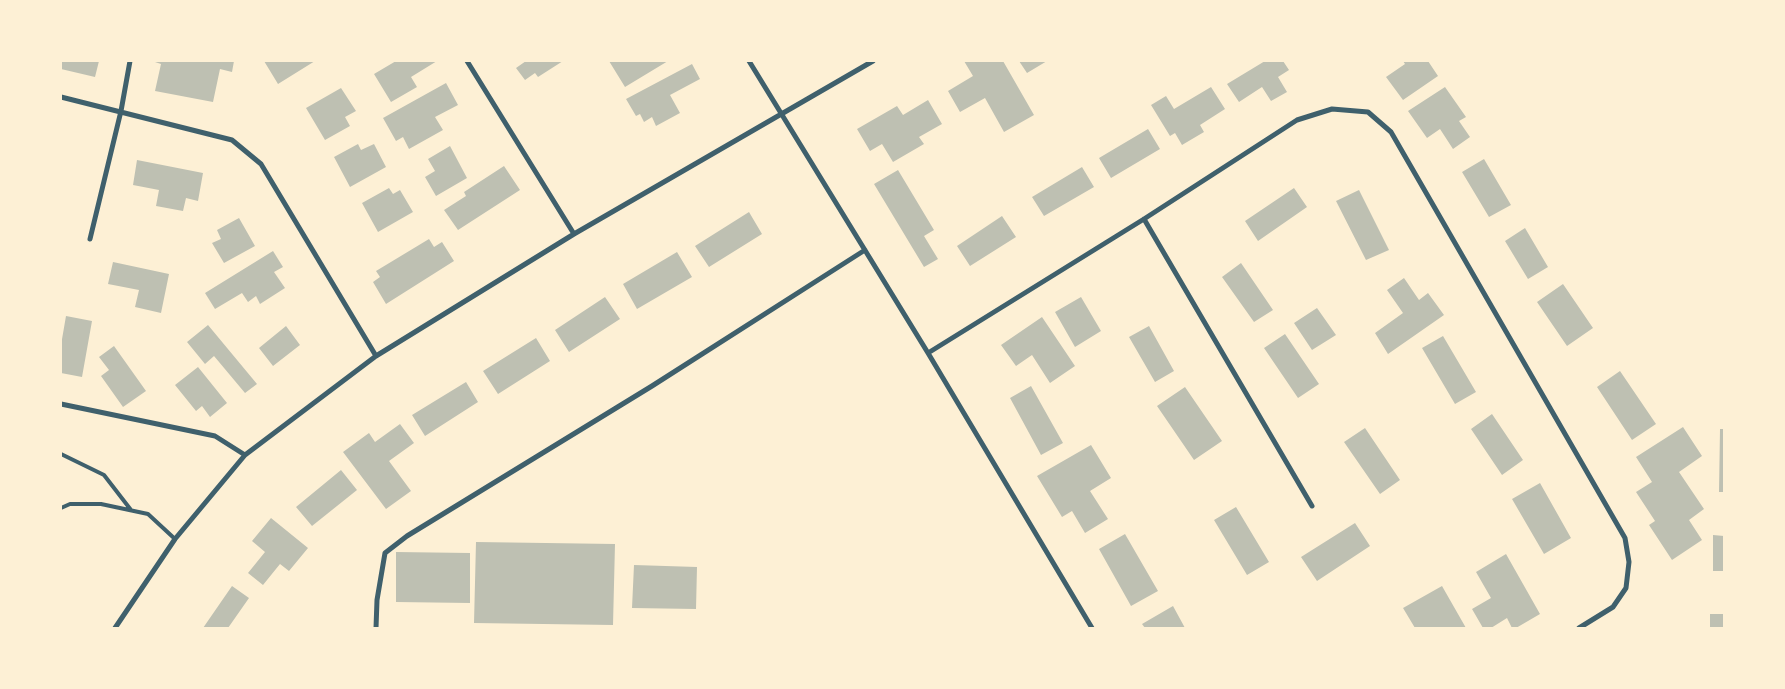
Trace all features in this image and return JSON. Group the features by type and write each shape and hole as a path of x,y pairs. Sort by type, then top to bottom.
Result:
{"street":[{"path":"90,239 121,111 130,61"},
{"path":"467,61 574,234"},
{"path":"749,61 928,353 1092,628"},
{"path":"115,628 175,539 245,456 376,356 574,234 873,61"},
{"path":"61,97 232,140 261,164 376,356"},
{"path":"928,353 1144,219 1298,120 1332,110 1368,112 1391,132 1625,538 1629,562 1626,588 1612,607 1579,628"},
{"path":"1144,219 1312,506"},
{"path":"376,628 377,600 385,554 407,536 652,386 865,250"},
{"path":"61,404 214,436 245,456"}],"lane":[{"path":"61,454 104,475 131,510"},
{"path":"61,508 70,504 101,504 148,514 175,539"}],"building":[{"path":"61,61 99,61 95,77 61,69"},
{"path":"152,61 234,61 232,72 220,69 213,102 155,91 161,64"},
{"path":"264,61 315,61 278,84"},
{"path":"396,61 437,61 411,77 417,87 391,102 374,74"},
{"path":"526,61 563,61 538,77 535,73 525,80 516,68"},
{"path":"609,61 668,61 625,87"},
{"path":"964,61 1003,61 1034,115 1004,132 985,98 960,112 948,91 973,76"},
{"path":"1019,61 1047,61 1027,73"},
{"path":"1265,61 1283,61 1289,70 1278,77 1287,92 1271,101 1262,87 1239,102 1227,84"},
{"path":"1403,61 1428,61 1438,76 1403,100 1386,77 1405,64"},
{"path":"692,64 700,79 670,95 680,113 656,126 652,117 644,122 640,114 636,116 626,99"},
{"path":"446,83 458,105 435,117 443,130 409,149 403,137 396,141 383,118"},
{"path":"1211,87 1225,109 1200,125 1204,132 1182,145 1175,133 1170,136 1151,105 1166,96 1174,109"},
{"path":"1445,87 1466,117 1459,121 1470,137 1453,149 1440,129 1427,138 1408,111"},
{"path":"341,88 356,111 345,117 350,126 325,140 306,108"},
{"path":"928,100 942,124 919,137 924,144 893,162 882,144 870,151 857,129 897,106 903,115"},
{"path":"1148,129 1160,149 1111,178 1099,158"},
{"path":"358,144 361,150 374,144 386,167 350,187 334,157"},
{"path":"450,146 467,178 436,196 425,177 435,171 428,159"},
{"path":"1484,159 1511,205 1489,217 1462,172"},
{"path":"137,160 203,173 198,201 186,198 183,211 156,206 159,190 133,185"},
{"path":"504,166 520,190 458,230 444,210 466,196 464,192"},
{"path":"1082,167 1094,187 1044,216 1032,197"},
{"path":"898,170 934,230 924,236 938,259 924,267 874,184"},
{"path":"389,188 393,194 400,190 413,212 378,232 362,203"},
{"path":"1294,188 1307,207 1258,241 1245,221"},
{"path":"1359,190 1389,250 1366,260 1336,201"},
{"path":"749,212 762,234 709,267 695,246"},
{"path":"1002,216 1016,237 970,266 957,246"},
{"path":"239,218 255,246 224,263 212,243 221,239 217,230"},
{"path":"1525,228 1548,267 1528,279 1505,241"},
{"path":"429,239 434,247 442,242 454,261 386,304 373,282 380,277 376,271"},
{"path":"273,251 283,267 274,272 285,288 260,304 256,296 248,302 242,293 215,309 205,293"},
{"path":"677,252 692,277 637,309 623,284"},
{"path":"113,262 169,274 161,313 135,307 139,290 108,284"},
{"path":"1241,263 1273,310 1254,322 1222,277"},
{"path":"1404,278 1419,300 1428,293 1444,315 1388,354 1375,333 1403,313 1387,290"},
{"path":"1563,284 1593,328 1567,346 1537,302"},
{"path":"605,297 620,319 569,352 555,330"},
{"path":"1081,297 1101,331 1075,347 1055,312"},
{"path":"1317,308 1336,335 1312,350 1294,323"},
{"path":"66,316 92,321 82,377 61,373 61,345"},
{"path":"1042,317 1075,366 1050,383 1032,355 1016,366 1001,345"},
{"path":"208,325 257,384 245,393 214,356 205,364 187,342"},
{"path":"286,326 300,345 273,366 259,348"},
{"path":"1149,326 1174,371 1155,382 1129,337"},
{"path":"1285,334 1319,384 1298,398 1264,348"},
{"path":"1443,336 1476,392 1455,404 1422,348"},
{"path":"536,338 550,361 498,394 483,371"},
{"path":"114,346 146,391 123,407 101,376 109,370 99,357"},
{"path":"198,367 227,403 210,417 202,406 196,411 175,385"},
{"path":"1620,371 1656,424 1632,440 1597,387"},
{"path":"466,382 478,402 425,436 412,415"},
{"path":"1031,386 1063,443 1041,455 1010,398"},
{"path":"1185,387 1222,441 1194,460 1157,406"},
{"path":"1492,414 1523,460 1502,475 1471,429"},
{"path":"400,424 414,443 389,461 411,491 386,509 343,452 369,433 375,442"},
{"path":"1683,427 1702,456 1679,472 1704,509 1689,520 1702,540 1672,560 1649,525 1655,521 1636,492 1652,482 1636,457"},
{"path":"1365,428 1400,480 1380,494 1344,442"},
{"path":"1720,429 1724,429 1724,492 1719,492"},
{"path":"1091,445 1111,478 1090,491 1108,519 1085,533 1072,511 1062,517 1037,476"},
{"path":"341,470 357,490 312,526 296,507"},
{"path":"1540,483 1571,538 1544,554 1512,499"},
{"path":"1236,507 1269,562 1247,575 1214,520"},
{"path":"271,518 308,548 289,571 280,564 263,585 248,573 265,552 252,541"},
{"path":"1355,523 1370,546 1317,581 1301,557"},
{"path":"1125,534 1158,591 1131,606 1099,549"},
{"path":"1713,535 1724,536 1724,571 1713,571"},
{"path":"476,542 615,544 613,625 474,623"},
{"path":"396,552 470,553 470,603 396,602"},
{"path":"1506,554 1540,614 1516,628 1512,628 1507,618 1491,628 1483,628 1472,609 1491,598 1476,572"},
{"path":"634,565 697,567 696,609 632,608"},
{"path":"232,586 249,598 228,628 203,628"},
{"path":"1442,586 1466,628 1415,628 1403,608"},
{"path":"1173,606 1185,628 1145,628 1142,624"},
{"path":"1710,614 1724,614 1724,628 1710,628"}]}
